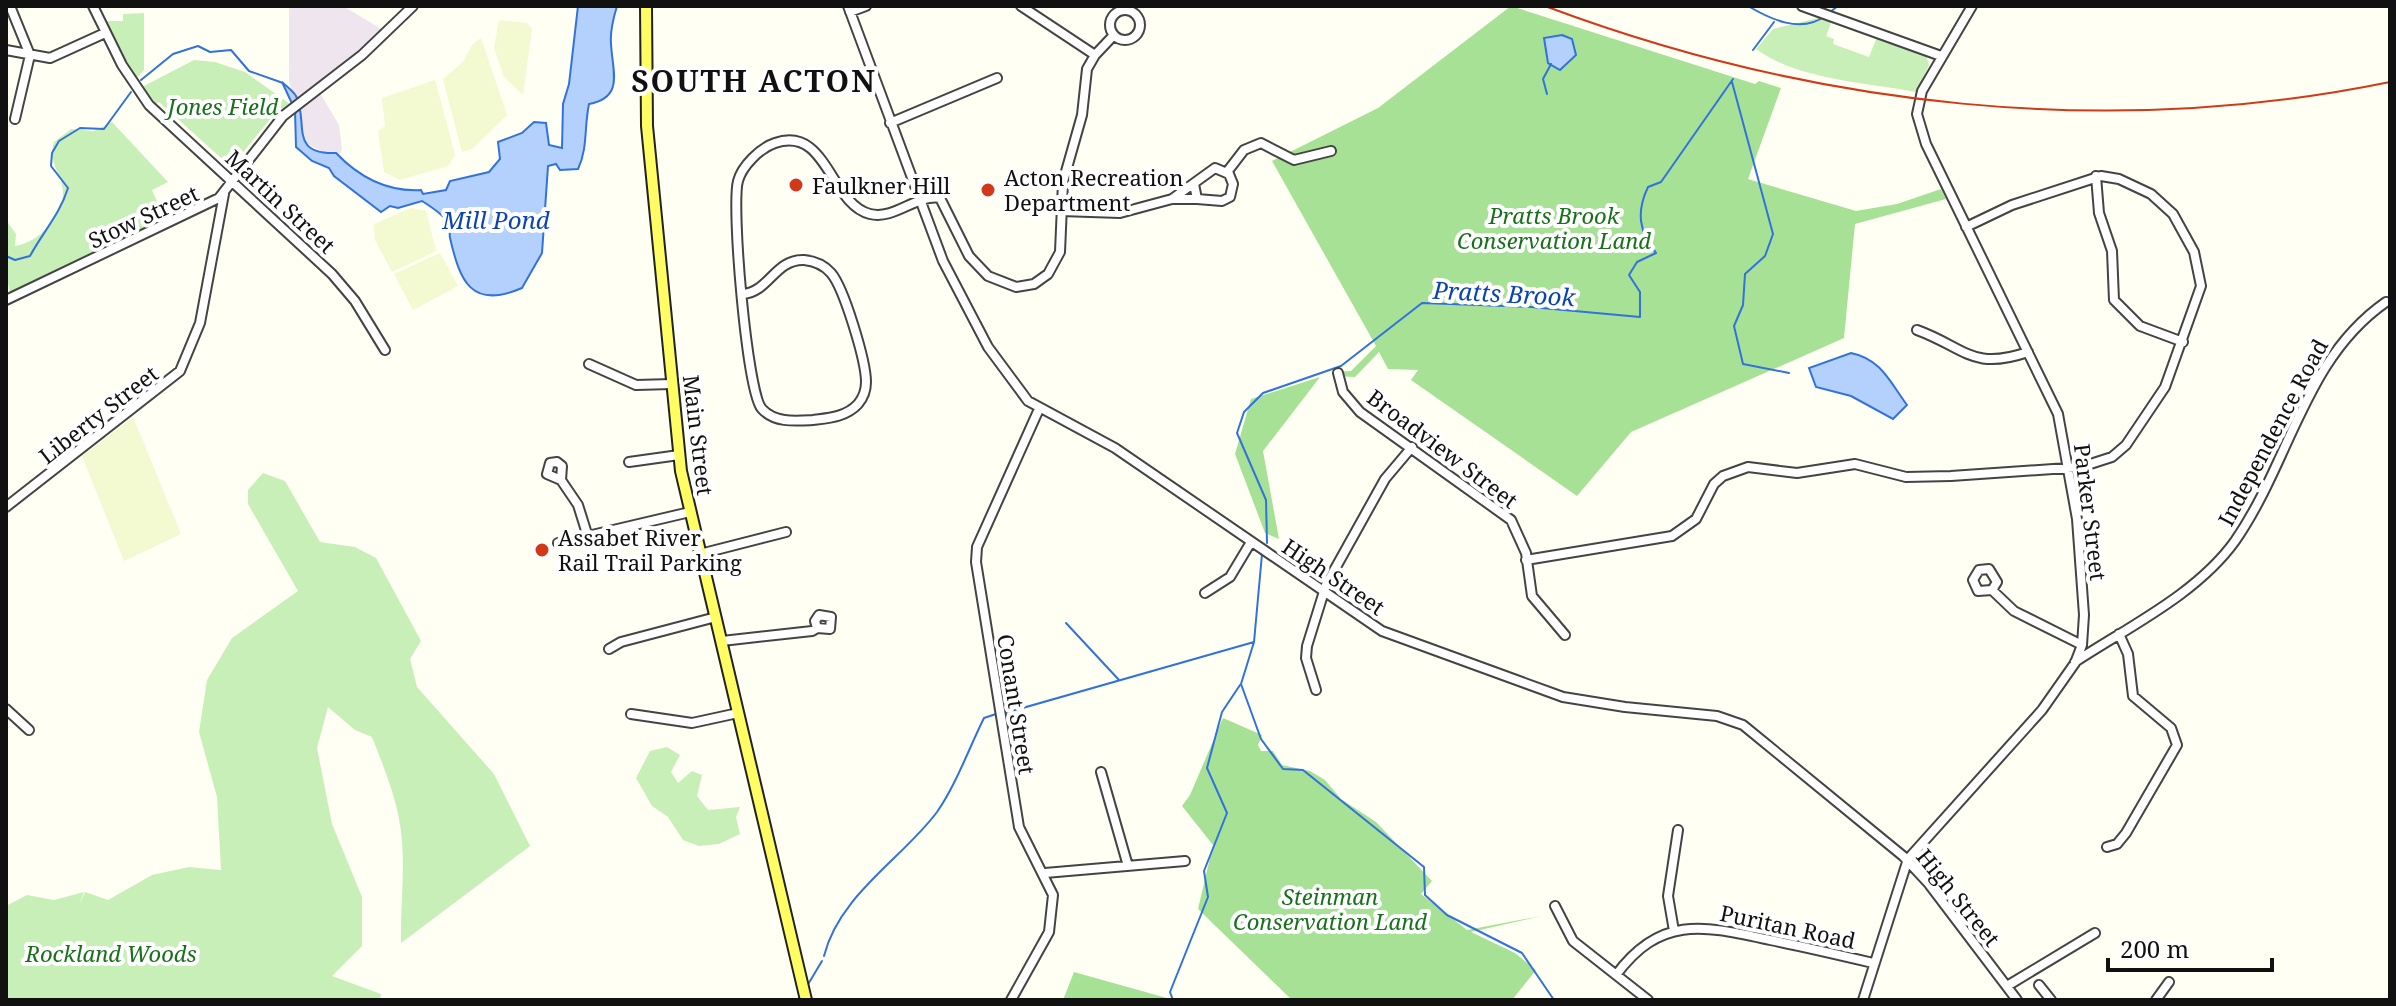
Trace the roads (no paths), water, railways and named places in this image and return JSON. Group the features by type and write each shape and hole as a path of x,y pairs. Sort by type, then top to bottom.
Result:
{"main road":[{"name":"Main Street","path":"646,6 647,126 679,455 806,1000"}],"street":[{"path":"10,6 30,55 15,119"},
{"name":"Martin Street","path":"93,6 105,33 149,105 345,288 385,350"},
{"name":"Stow Street","path":"6,300 200,211 224,194 291,109 362,55 413,6"},
{"path":"849,9 866,6"},
{"path":"1021,6 1095,55"},
{"path":"1803,6 1941,56"},
{"name":"Parker Street","path":"1863,1000 1907,860 2042,710 2075,663 2082,645 2081,557 2069,467 2058,414 1936,167 1917,114 1919,97 1972,6"},
{"name":"High Street","path":"849,9 959,298 1017,390 1039,409 1115,448 1382,631 1545,691 1625,707 1717,716 1743,725 1824,788 1907,860 2017,1000"},
{"path":"6,50 56,57 105,33"},
{"path":"743,294 756,291 776,270 794,261 815,262 828,271 839,288 864,367 866,390 856,406 836,417 799,421 780,419 765,412 753,392 743,294 737,233 738,181 750,162 770,145 792,141 807,145 848,197 866,212 886,214 933,197 943,200 975,263 999,282 1016,287 1037,282 1054,267 1060,252 1064,177 1082,115 1087,69 1095,55 1114,35"},
{"path":"890,123 997,78"},
{"path":"1227,172 1244,150 1261,143 1294,160 1331,151"},
{"path":"1172,199 1210,169 1227,172"},
{"path":"1061,211 1120,213 1172,199 1222,201 1230,197 1233,184 1227,172"},
{"path":"1526,560 1672,536 1696,519 1714,484 1723,476 1748,467 1797,473 1855,464 1906,477 2069,467 2104,461 2126,445 2165,387 2202,280 2191,244 2161,200 2119,179 2096,176 2012,205 1966,227"},
{"path":"2096,176 2099,213 2112,257 2114,300 2136,323 2183,342"},
{"path":"1194,184 1197,199"},
{"name":"Liberty Street","path":"6,507 180,371 200,323 224,194"},
{"name":"Independence Road","path":"2075,663 2206,572 2233,543 2266,489 2325,363 2362,319 2386,302"},
{"path":"1917,330 1940,337 1982,361 2028,352"},
{"path":"589,364 636,385 672,384"},
{"name":"Broadview Street","path":"1338,373 1343,392 1354,406 1511,520 1519,532 1532,596 1565,635"},
{"name":"Conant Street","path":"1011,1000 1053,919 1053,895 1045,873 1019,827 976,562 977,547 1039,409"},
{"path":"1316,690 1306,658 1323,593 1385,479 1412,447"},
{"path":"629,462 679,455"},
{"path":"561,480 580,509 588,537"},
{"path":"558,543 690,512"},
{"path":"700,554 786,532"},
{"path":"1205,593 1230,577 1251,542"},
{"path":"1992,590 2014,611 2082,645"},
{"path":"609,649 621,642 716,617"},
{"path":"722,641 817,628"},
{"path":"2107,847 2117,844 2126,833 2177,745 2171,728 2133,696 2128,654 2119,634"},
{"path":"6,709 29,730"},
{"path":"631,714 692,723 738,713"},
{"path":"1101,772 1128,866"},
{"path":"1674,931 1668,896 1678,830"},
{"path":"1045,873 1185,861"},
{"path":"1555,906 1567,934 1648,1000"},
{"name":"Puritan Road","path":"1616,975 1640,948 1674,931 1694,926 1720,928 1873,963"},
{"path":"2007,986 2095,933"},
{"path":"2156,1000 2169,982"},
{"path":"2039,985 2051,1000"}],"water":[{"name":"Mill Pond","path":"578,6 617,6 611,39 614,81 608,95 589,104 578,169 560,170 556,164 548,166 542,253 522,288 491,296 479,293 464,279 458,267 445,218 422,201 398,208 390,206 381,212 334,176 329,168 312,161 296,147 295,110 282,82 296,96 303,135 311,149 336,153 363,175 396,188 421,190 423,194 446,190 450,181 489,172 500,159 498,142 522,133 534,122 546,123 549,145 562,148 563,104 569,84"},
{"path":"1562,35 1572,39 1576,55 1560,70 1548,63 1544,38"},
{"path":"1851,353 1877,366 1907,405 1893,419 1851,396 1816,387 1809,368"}],"waterway":[{"path":"1748,6 1786,23 1806,24 1825,16"},
{"path":"1830,12 1838,6"},
{"name":"Pratts Brook","path":"1753,50 1774,22"},
{"path":"141,80 173,54 198,46 210,52 231,50 249,71 283,83"},
{"path":"1547,94 1543,79 1551,64"},
{"name":"Pratts Brook","path":"1267,543 1266,500 1237,433 1244,412 1263,393 1341,366 1422,303 1531,307 1640,317 1640,292 1629,275 1637,262 1656,253 1641,222 1644,196 1648,187 1661,182 1733,79"},
{"path":"1732,82 1773,234 1765,256 1745,274 1743,305 1734,326 1743,364 1789,373"},
{"path":"6,256 15,260 30,256 65,197 68,188 51,166 52,153 59,141 80,128 104,129 131,92"},
{"name":"Pratts Brook","path":"1005,713 1254,642 1262,554"},
{"path":"1066,623 1119,680"},
{"path":"1254,642 1241,684 1261,739 1283,769 1303,770 1424,867 1425,895 1447,915 1522,953 1554,1000"},
{"path":"1173,1000 1170,992 1208,897 1204,871 1227,813 1207,768 1222,712 1240,685"},
{"name":"Pratts Brook","path":"824,956 843,914 937,812 984,718 996,714"},
{"name":"Pratts Brook","path":"807,986 822,961"}],"railway":[{"path":"1545,6 1647,41 1751,69 1856,90 1962,104 2069,110 2176,109 2283,100 2390,82"}],"place":[{"name":"Faulkner Hill","path":"796,185"},
{"name":"Acton Recreation Department","path":"988,190"},
{"name":"Assabet River Rail Trail Parking","path":"542,550"}],"district":[{"name":"SOUTH ACTON","path":"754,80"}],"park label":[{"name":"Jones Field","path":"223,106"},
{"name":"Pratts Brook Conservation Land","path":"1554,228"},
{"name":"Steinman Conservation Land","path":"1330,908"},
{"name":"Rockland Woods","path":"111,953"}]}
